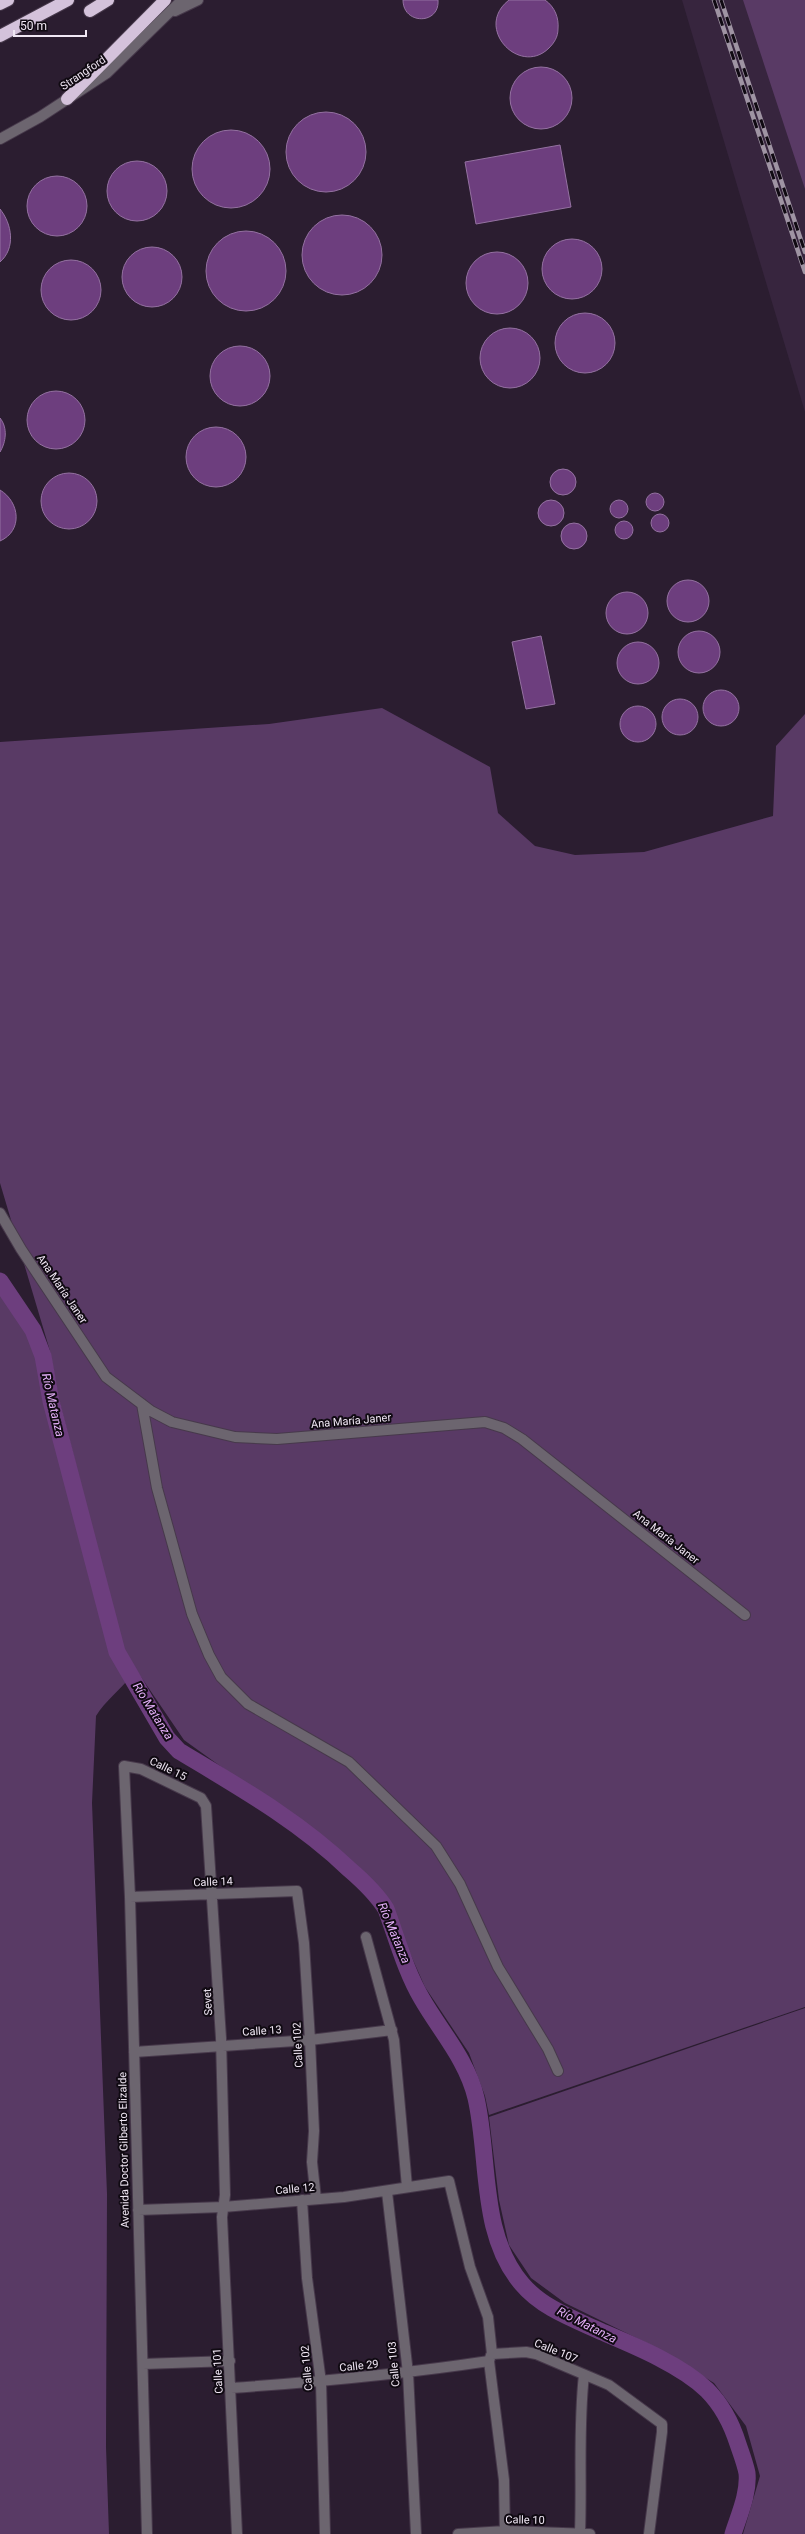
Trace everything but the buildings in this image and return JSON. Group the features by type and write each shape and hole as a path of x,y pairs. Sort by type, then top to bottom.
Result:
{"highway":[{"path":"0,4 8,0"},
{"path":"0,36 68,0"},
{"path":"90,11 108,0"},
{"path":"67,99 165,0"}],"street":[{"name":"Strangford","path":"0,139 40,117 107,73 182,0"},
{"name":"Strangford","path":"169,14 198,0"},
{"name":"Ana María Janer","path":"0,1212 21,1249 106,1377 142,1404 172,1422 235,1437 277,1439 485,1422 492,1424 522,1439 745,1615"},
{"path":"142,1404 157,1488 192,1614 209,1655 221,1677 248,1704 349,1762 436,1846 460,1884 498,1967 548,2049 558,2071"},
{"name":"Calle 15","path":"124,1766 140,1769 201,1798"},
{"name":"Avenida Doctor Gilberto Elizalde","path":"124,1766 130,1897 147,2534"},
{"name":"Sevet","path":"201,1798 206,1806 214,1894 221,2046 223,2207"},
{"name":"Calle 14","path":"130,1897 297,1891"},
{"name":"Calle 102","path":"297,1891 304,1943 314,2131 312,2162 316,2198"},
{"path":"366,1937 392,2030 396,2052 407,2187"},
{"name":"Calle 13","path":"134,2052 310,2040 392,2030"},
{"name":"Calle 12","path":"138,2210 223,2207 387,2192 445,2180 451,2183 470,2267 488,2317 490,2357"},
{"name":"Calle 103","path":"387,2192 408,2373 416,2534"},
{"name":"Calle 102","path":"302,2200 307,2278 321,2382 325,2534"},
{"name":"Calle 101","path":"223,2207 236,2534"},
{"name":"Calle 107","path":"490,2357 531,2352 608,2385 662,2424 649,2534"},
{"path":"490,2357 504,2480 505,2533"},
{"name":"Calle 29","path":"231,2388 321,2382 408,2373 490,2357"},
{"path":"143,2364 230,2361"},
{"path":"580,2534 582,2487 579,2412 584,2375"},
{"name":"Calle 10","path":"458,2534 590,2534"}],"shaded area":[{"path":"403,0 438,0 437,8 433,14 428,18 421,19 415,18 409,14 405,8"},
{"path":"509,0 545,0 554,9 558,21 558,29 555,40 549,48 537,55 525,57 514,53 505,45 498,35 496,23 499,11"},
{"path":"682,0 805,0 805,412 756,249"},
{"path":"743,0 805,0 805,189"},
{"path":"541,67 558,72 563,76 567,81 572,98 567,115 563,120 558,124 541,129 524,124 519,120 515,115 510,98 515,81 519,76 524,72"},
{"path":"326,112 341,115 354,124 363,137 366,152 363,167 354,180 341,189 326,192 311,189 298,180 289,167 286,152 289,137 298,124 311,115"},
{"path":"231,130 246,133 259,141 267,154 270,169 267,184 259,197 246,205 231,208 216,205 203,197 195,184 192,169 195,154 203,141 216,133"},
{"path":"560,145 571,207 476,224 465,162"},
{"path":"131,161 143,161 154,166 162,174 167,185 165,203 154,216 143,221 131,221 120,216 112,208 107,197 107,185 112,174 120,166"},
{"path":"57,176 74,181 82,189 87,206 82,223 74,231 57,236 40,231 32,223 27,206 32,189 40,181"},
{"path":"0,209 7,222 10,243 5,256 0,262"},
{"path":"342,215 357,218 370,227 379,240 382,255 379,270 370,283 357,292 342,295 327,292 314,283 305,270 302,255 305,240 314,227 327,218"},
{"path":"246,231 261,234 274,243 283,256 286,271 283,286 274,299 261,308 246,311 231,308 218,299 209,286 206,271 209,256 218,243 231,234"},
{"path":"566,239 578,239 589,244 597,252 602,263 600,281 589,294 578,299 566,299 555,294 547,286 542,275 542,263 547,252 555,244"},
{"path":"146,247 158,247 169,252 177,260 182,271 180,289 169,302 158,307 146,307 135,302 127,294 122,283 122,271 127,260 135,252"},
{"path":"497,252 509,254 519,261 526,271 528,283 526,295 519,305 509,312 497,314 485,312 475,305 468,295 466,283 468,271 475,261 485,254"},
{"path":"65,260 77,260 88,265 96,273 101,284 99,302 88,315 77,320 65,320 54,315 46,307 41,296 41,284 46,273 54,265"},
{"path":"579,313 591,313 607,321 613,331 615,343 613,355 607,365 591,373 579,373 563,365 555,349 555,337 563,321"},
{"path":"504,328 516,328 527,333 535,341 540,352 538,370 527,383 516,388 504,388 493,383 485,375 480,364 480,352 485,341 493,333"},
{"path":"240,346 252,348 265,359 268,364 270,376 268,388 257,401 252,404 240,406 228,404 215,393 212,388 210,376 212,364 223,351 228,348"},
{"path":"56,391 67,393 80,404 83,409 85,420 83,431 72,444 67,447 56,449 45,447 32,436 29,431 27,420 29,409 40,396 45,393"},
{"path":"0,418 3,422 5,435 4,444 0,452"},
{"path":"216,427 228,429 241,440 244,445 246,457 244,469 233,482 228,485 216,487 204,485 191,474 188,469 186,457 188,445 199,432 204,429"},
{"path":"563,469 572,473 576,482 572,491 563,495 554,491 550,482 554,473"},
{"path":"64,473 74,473 89,481 95,490 97,501 95,512 89,521 74,529 64,529 53,524 46,517 41,506 41,496 46,485 53,478"},
{"path":"0,490 7,495 12,502 16,516 13,530 0,541"},
{"path":"655,493 661,496 664,502 661,508 655,511 649,508 646,502 649,496"},
{"path":"551,500 560,504 564,513 560,522 551,526 542,522 538,513 542,504"},
{"path":"619,500 625,503 628,509 625,515 619,518 613,515 610,509 613,503"},
{"path":"660,514 666,517 669,523 666,529 660,532 654,529 651,523 654,517"},
{"path":"624,521 630,524 633,530 630,536 624,539 618,536 615,530 618,524"},
{"path":"574,523 583,527 587,536 583,545 574,549 565,545 561,536 565,527"},
{"path":"688,580 703,586 709,601 703,616 688,622 673,616 667,601 673,586"},
{"path":"627,592 642,598 648,613 642,628 627,634 612,628 606,613 612,598"},
{"path":"699,631 714,637 720,652 714,667 699,673 684,667 678,652 684,637"},
{"path":"541,636 555,704 526,709 512,642"},
{"path":"638,642 653,648 659,663 653,678 638,684 623,678 617,663 623,648"},
{"path":"721,690 731,693 736,698 739,708 736,718 731,723 721,726 711,723 706,718 703,708 706,698 711,693"},
{"path":"680,699 690,702 695,707 698,717 695,727 690,732 680,735 670,732 665,727 662,717 665,707 670,702"},
{"path":"638,706 648,709 653,714 656,724 653,734 648,739 638,742 628,739 623,734 620,724 623,714 628,709"},
{"path":"382,708 490,767 498,813 535,846 575,855 644,852 773,816 776,746 805,714 805,2007 489,2115 485,2096 469,2053 425,1987 385,1897 330,1845 184,1740 124,1652 59,1399 50,1351 0,1183 0,742 269,724"},
{"path":"0,1281 33,1330 43,1356 51,1401 117,1652 132,1675 104,1705 96,1716 92,1803 107,2194 106,2447 109,2534 0,2534"},
{"path":"805,2008 805,2534 743,2534 760,2476 746,2426 714,2383 657,2348 565,2303 531,2278 509,2245 499,2200 489,2117"}],"waterway":[{"name":"Río Matanza","path":"0,1281 33,1330 43,1356 51,1401 117,1652 167,1738 179,1751 268,1806 310,1835 374,1892 382,1903 386,1909 406,1967 416,1989 453,2047 472,2084 480,2121 492,2219 508,2264 522,2284 539,2300 559,2312 671,2364 707,2390 726,2415 733,2430 747,2473 745,2496 733,2534"}],"railway":[{"path":"714,0 805,272"},
{"path":"721,0 805,252"}]}
